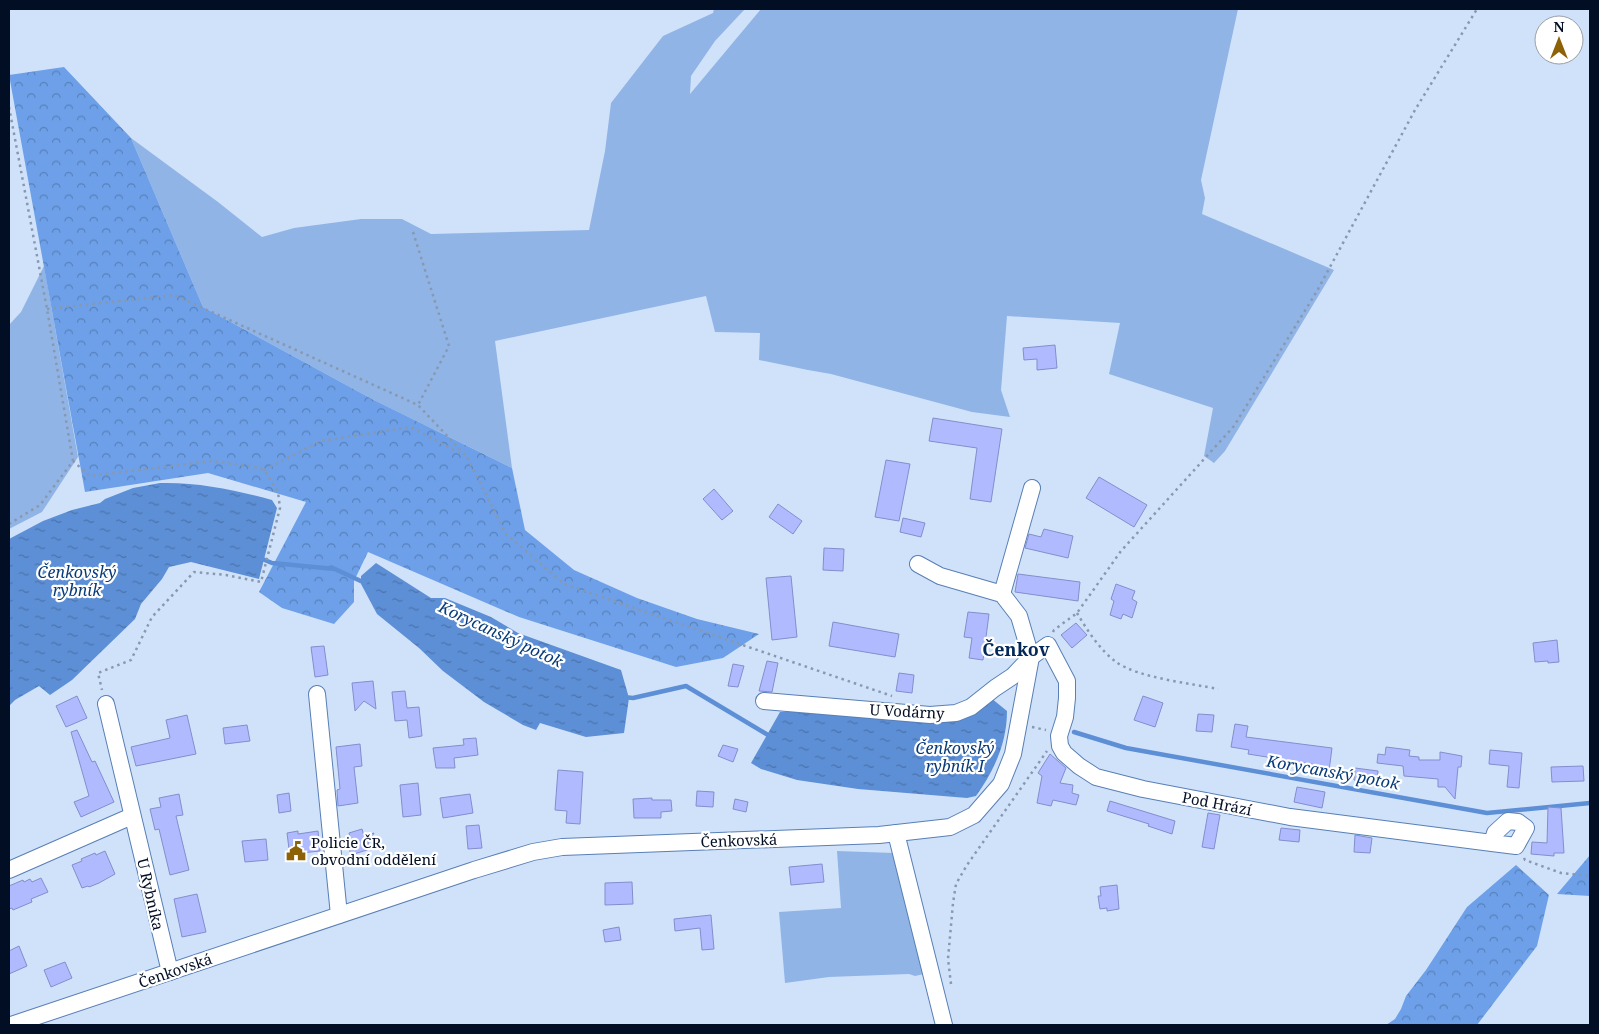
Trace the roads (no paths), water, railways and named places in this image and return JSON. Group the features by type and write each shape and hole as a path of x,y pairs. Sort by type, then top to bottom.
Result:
{"street":[{"path":"1002,594 1032,488"},
{"path":"918,564 940,576 1002,594 1019,616 1031,657"},
{"name":"U Vodárny","path":"764,701 930,715 956,713 971,707 1013,676 1031,657 1048,645 1067,681 1065,717 1059,736"},
{"name":"Čenkovská","path":"10,1025 533,852 562,847 896,833 950,827 974,815 1001,784 1013,754 1031,657"},
{"path":"317,694 339,915"},
{"name":"U Rybníka","path":"106,704 170,972"},
{"name":"Pod Hrází","path":"1059,736 1060,746 1064,753 1078,766 1096,777 1290,817 1492,843 1516,846 1526,828 1518,822 1508,821 1495,833 1492,843"},
{"path":"9,870 132,816"},
{"path":"896,833 947,1019"}],"water":[{"name":"Čenkovský rybník","path":"160,483 217,487 272,500 277,508 259,579 191,562 169,567 162,579 141,604 135,619 72,680 50,695 39,686 15,700 9,706 9,539 43,521 72,510 100,503 105,499 133,488"},
{"path":"376,563 431,598 445,598 491,617 518,633 621,670 629,698 624,733 586,737 540,723 536,730 523,725 484,702 443,671 419,648 377,614 361,584 361,576"},
{"name":"Čenkovský rybník I","path":"991,698 1007,711 1005,734 994,767 976,796 967,798 858,789 797,780 761,769 751,763 780,712 815,711 882,719"}],"waterway":[{"name":"Korycanský potok","path":"260,558 272,563 335,569 365,583"},
{"name":"Korycanský potok","path":"623,697 633,698 686,686 768,735 772,735"},
{"name":"Korycanský potok","path":"1074,732 1126,748 1487,813 1590,803"}],"place":[{"name":"Policie ČR, obvodní oddělení","path":"296,851"}],"district":[{"name":"Čenkov","path":"1016,649"}]}
